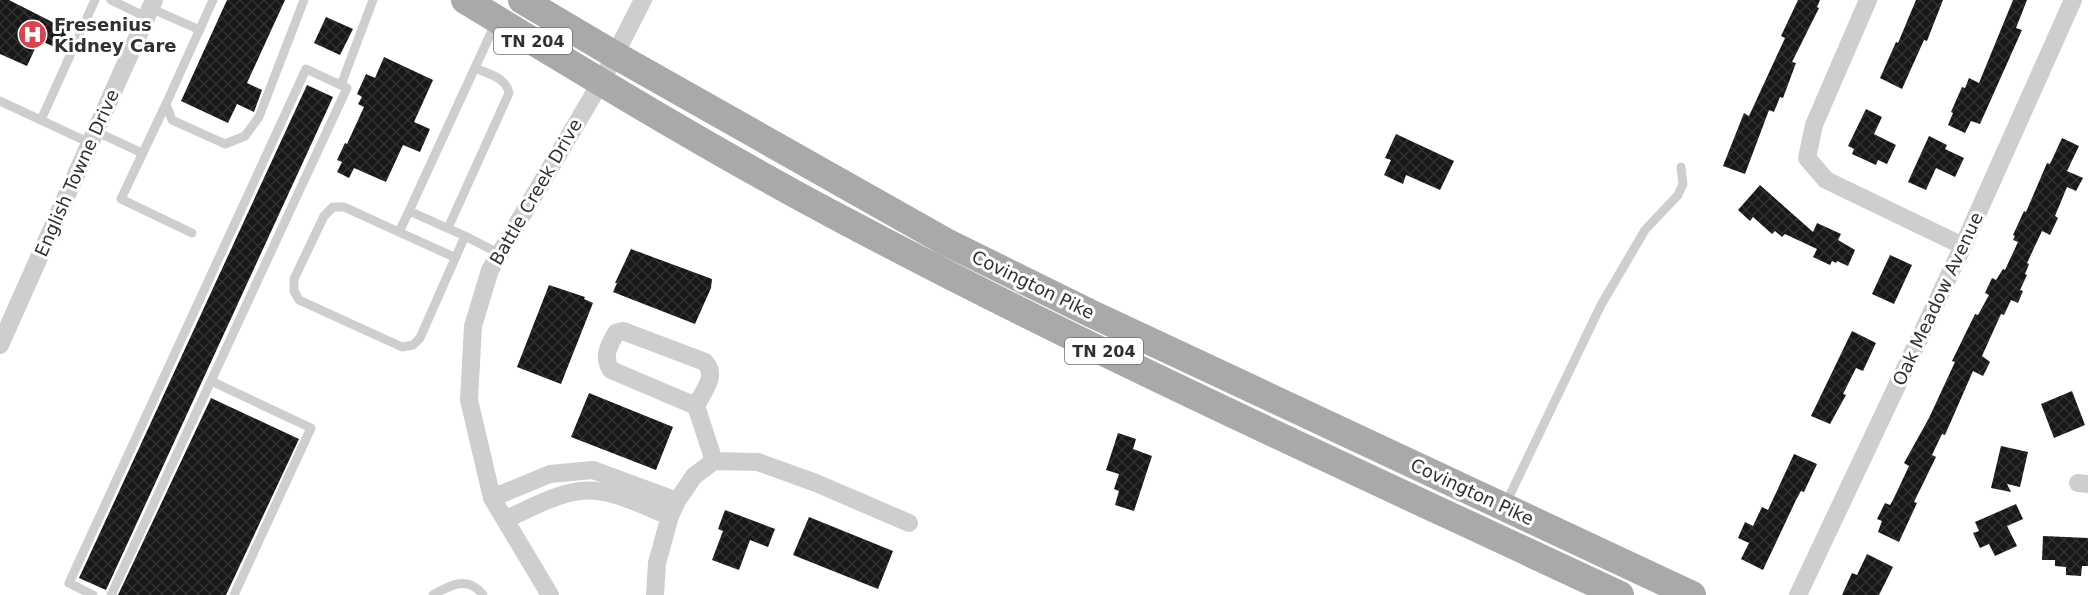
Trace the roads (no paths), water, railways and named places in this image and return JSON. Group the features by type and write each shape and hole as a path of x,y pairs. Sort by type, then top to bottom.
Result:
{"main road":[{"name":"Covington Pike","path":"465,0 601,82 848,223 994,281 1092,314 1620,595"},
{"name":"Covington Pike","path":"522,0 936,236 994,281"},
{"name":"Covington Pike","path":"1372,462 1504,507 1692,595"}],"street":[{"name":"Battle Creek Drive","path":"550,595 492,498 469,400 473,326 490,270 601,82 643,0"},
{"path":"1868,0 1814,125 1807,159 1826,180 1963,246"},
{"name":"Oak Meadow Avenue","path":"1798,595 1963,246 2073,0"},
{"name":"English Towne Drive","path":"0,345 150,8"},
{"path":"696,406 612,370 608,365 606,352 616,333 623,331 705,362 711,368 712,375 696,406 714,461"},
{"path":"655,595 657,563 674,508 694,476 714,461 758,462 816,483 909,523"},
{"path":"492,498 550,474 593,470 674,508"},
{"path":"506,519 565,494 583,490 613,494 674,508"}],"lane":[{"path":"41,120 95,0"},
{"path":"111,0 150,8 200,30"},
{"path":"192,233 121,199 213,0"},
{"path":"166,104 172,120 225,144 245,136 259,117 304,0"},
{"path":"341,85 373,0"},
{"path":"399,232 497,20"},
{"path":"448,228 509,93 508,86 503,81 475,68"},
{"path":"93,595 69,584 306,69 347,88 111,595"},
{"path":"0,101 41,120 142,153"},
{"path":"1504,507 1601,305 1645,230 1678,195 1683,184 1681,167"},
{"path":"454,257 344,207 333,207 324,216 294,279 294,291 299,300 392,343 402,347 413,345 420,338 465,236"},
{"path":"409,211 500,254"},
{"path":"211,381 311,428 234,595"},
{"path":"433,595 450,585 461,582 471,584 483,595"}],"place":[{"name":"Fresenius Kidney Care","path":"33,35"}]}
